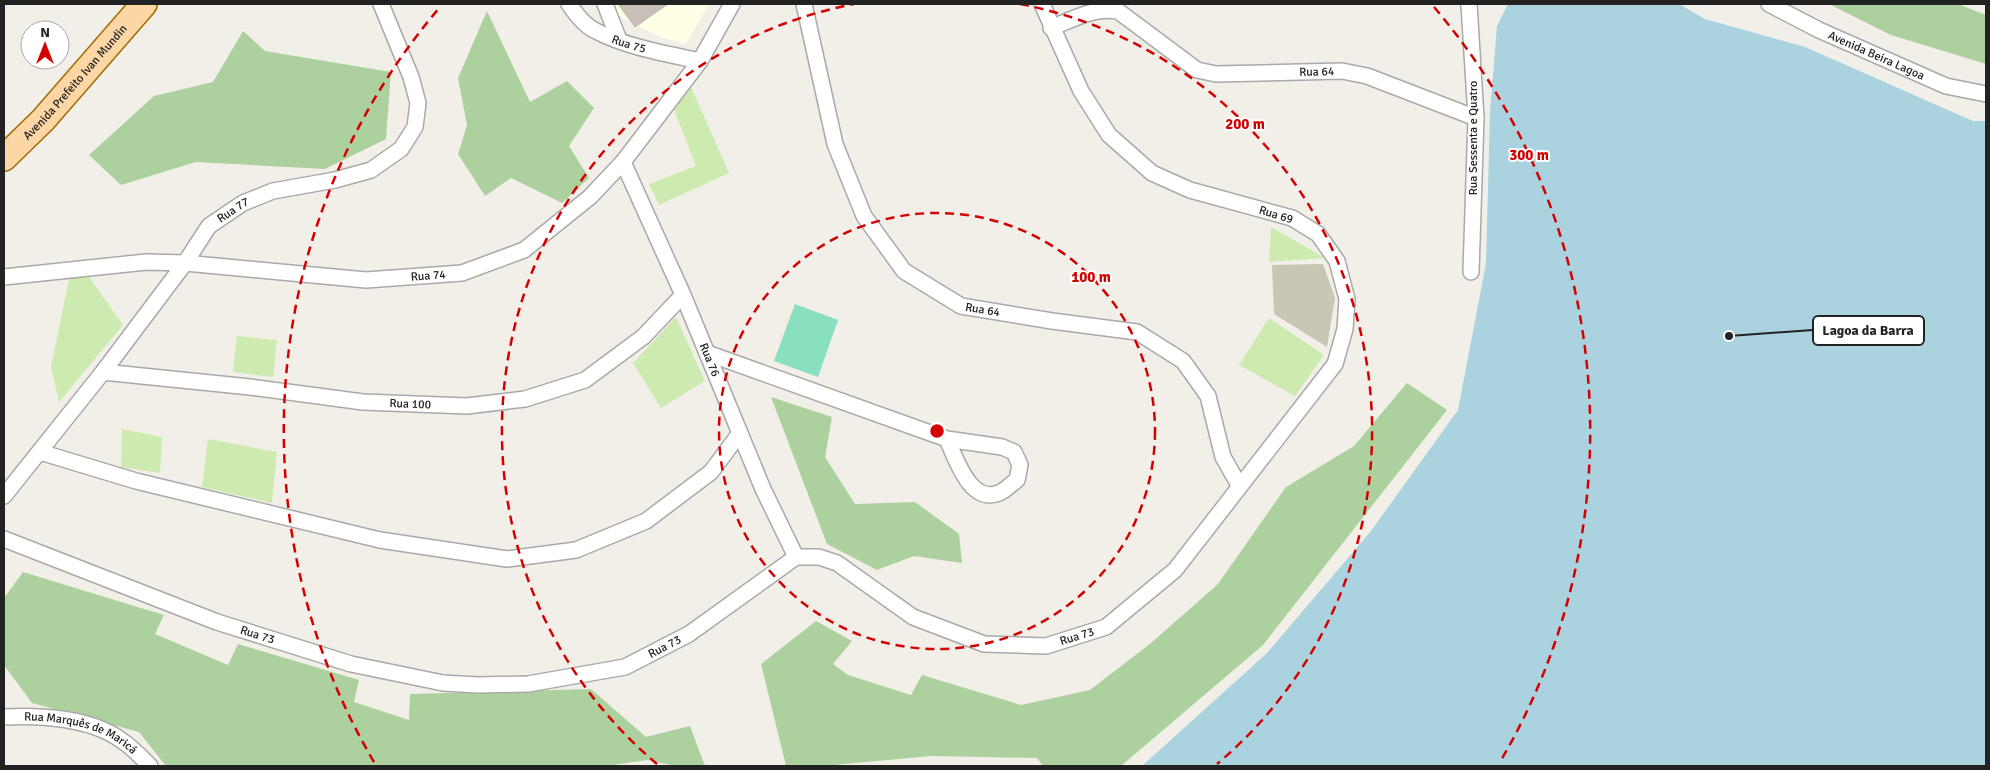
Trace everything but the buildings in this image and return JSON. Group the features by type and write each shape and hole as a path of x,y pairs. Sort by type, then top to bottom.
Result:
{"main road":[{"name":"Avenida Prefeito Ivan Mundin","path":"4,158 43,120 144,4"}],"street":[{"name":"Rua 77","path":"4,496 103,372 185,263 209,226 243,203 273,191 335,180 370,170 401,149 416,127 418,103 411,77 381,4"},
{"name":"Rua 75","path":"568,4 594,31 643,48 700,62"},
{"path":"605,4 619,40"},
{"name":"Rua 74","path":"4,277 146,262 185,263 366,280 462,273 524,250 590,197 623,162 700,62 732,4"},
{"name":"Rua 64","path":"804,4 835,144 864,216 904,271 961,306 1052,321 1137,332 1184,361 1208,396 1223,457 1239,485"},
{"name":"Rua 69","path":"1042,4 1080,91 1109,135 1152,173 1190,190 1292,218 1318,234 1337,261 1347,299 1345,329 1335,364 1239,485"},
{"name":"Rua Sessenta e Quatro","path":"1469,4 1476,118 1471,272"},
{"name":"Avenida Beira Lagoa","path":"1769,4 1819,30 1946,86 1986,94"},
{"name":"Rua 64","path":"1052,28 1094,11 1106,9 1118,11 1197,70 1216,74 1342,71 1367,76 1476,118"},
{"name":"Rua 76","path":"623,162 684,295 763,489 796,557"},
{"name":"Rua 100","path":"103,372 363,402 467,406 525,399 584,380 643,337 684,295"},
{"path":"707,353 946,439 1002,447 1014,452 1020,465 1017,480 1000,492 985,494 968,484 946,439"},
{"path":"40,452 136,480 380,540 507,559 576,550 646,521 711,472 740,432"},
{"name":"Rua 73","path":"4,539 217,622 351,664 443,683 478,685 528,684 625,667 689,634 796,557 819,558 837,563 913,617 984,644 1046,646 1106,627 1137,602 1174,570 1239,485"},
{"name":"Rua Marquês de Maricá","path":"4,717 26,716 63,719 97,727 120,739 150,766"}],"shaded area":[{"path":"596,4 709,4 686,44 660,37"},
{"path":"1323,264 1335,298 1327,347 1274,314 1272,265"}],"green space":[{"path":"1829,4 1958,4 1986,15 1986,64 1891,35"},
{"path":"487,11 530,102 567,81 594,108 569,146 589,178 562,203 511,178 485,196 458,154 467,125 458,78"},
{"path":"243,31 265,51 391,72 386,139 325,169 196,162 121,185 89,155 154,96 213,82"},
{"path":"691,87 729,173 659,205 649,184 696,166 673,107"},
{"path":"1271,227 1325,258 1269,262"},
{"path":"70,274 89,277 123,325 59,402 51,367"},
{"path":"795,304 838,320 818,377 774,361"},
{"path":"676,317 705,381 661,408 633,363"},
{"path":"1269,318 1324,355 1295,396 1239,365"},
{"path":"237,336 277,340 273,377 233,372"},
{"path":"1407,383 1447,410 1263,645 1121,766 1043,766 1037,758 931,756 823,766 786,766 761,664 816,621 852,641 833,664 848,675 911,695 922,675 1021,705 1090,690 1151,643 1218,584 1286,487 1354,446"},
{"path":"771,397 832,417 825,457 855,504 915,502 959,534 962,563 914,556 877,570 827,544"},
{"path":"122,429 162,437 160,473 121,467"},
{"path":"208,439 277,452 272,503 202,487"},
{"path":"23,572 164,615 155,634 228,665 238,644 359,680 354,702 409,720 410,694 591,689 646,737 690,726 705,766 676,766 647,760 607,766 166,766 139,732 32,703 4,665 4,598"}],"water":[{"path":"1508,4 1679,4 1705,19 1805,47 1973,121 1986,121 1986,766 1142,766 1267,653 1371,531 1458,410 1486,263 1490,112 1497,26"}],"place":[{"name":"Lagoa da Barra","path":"1729,336"}]}
